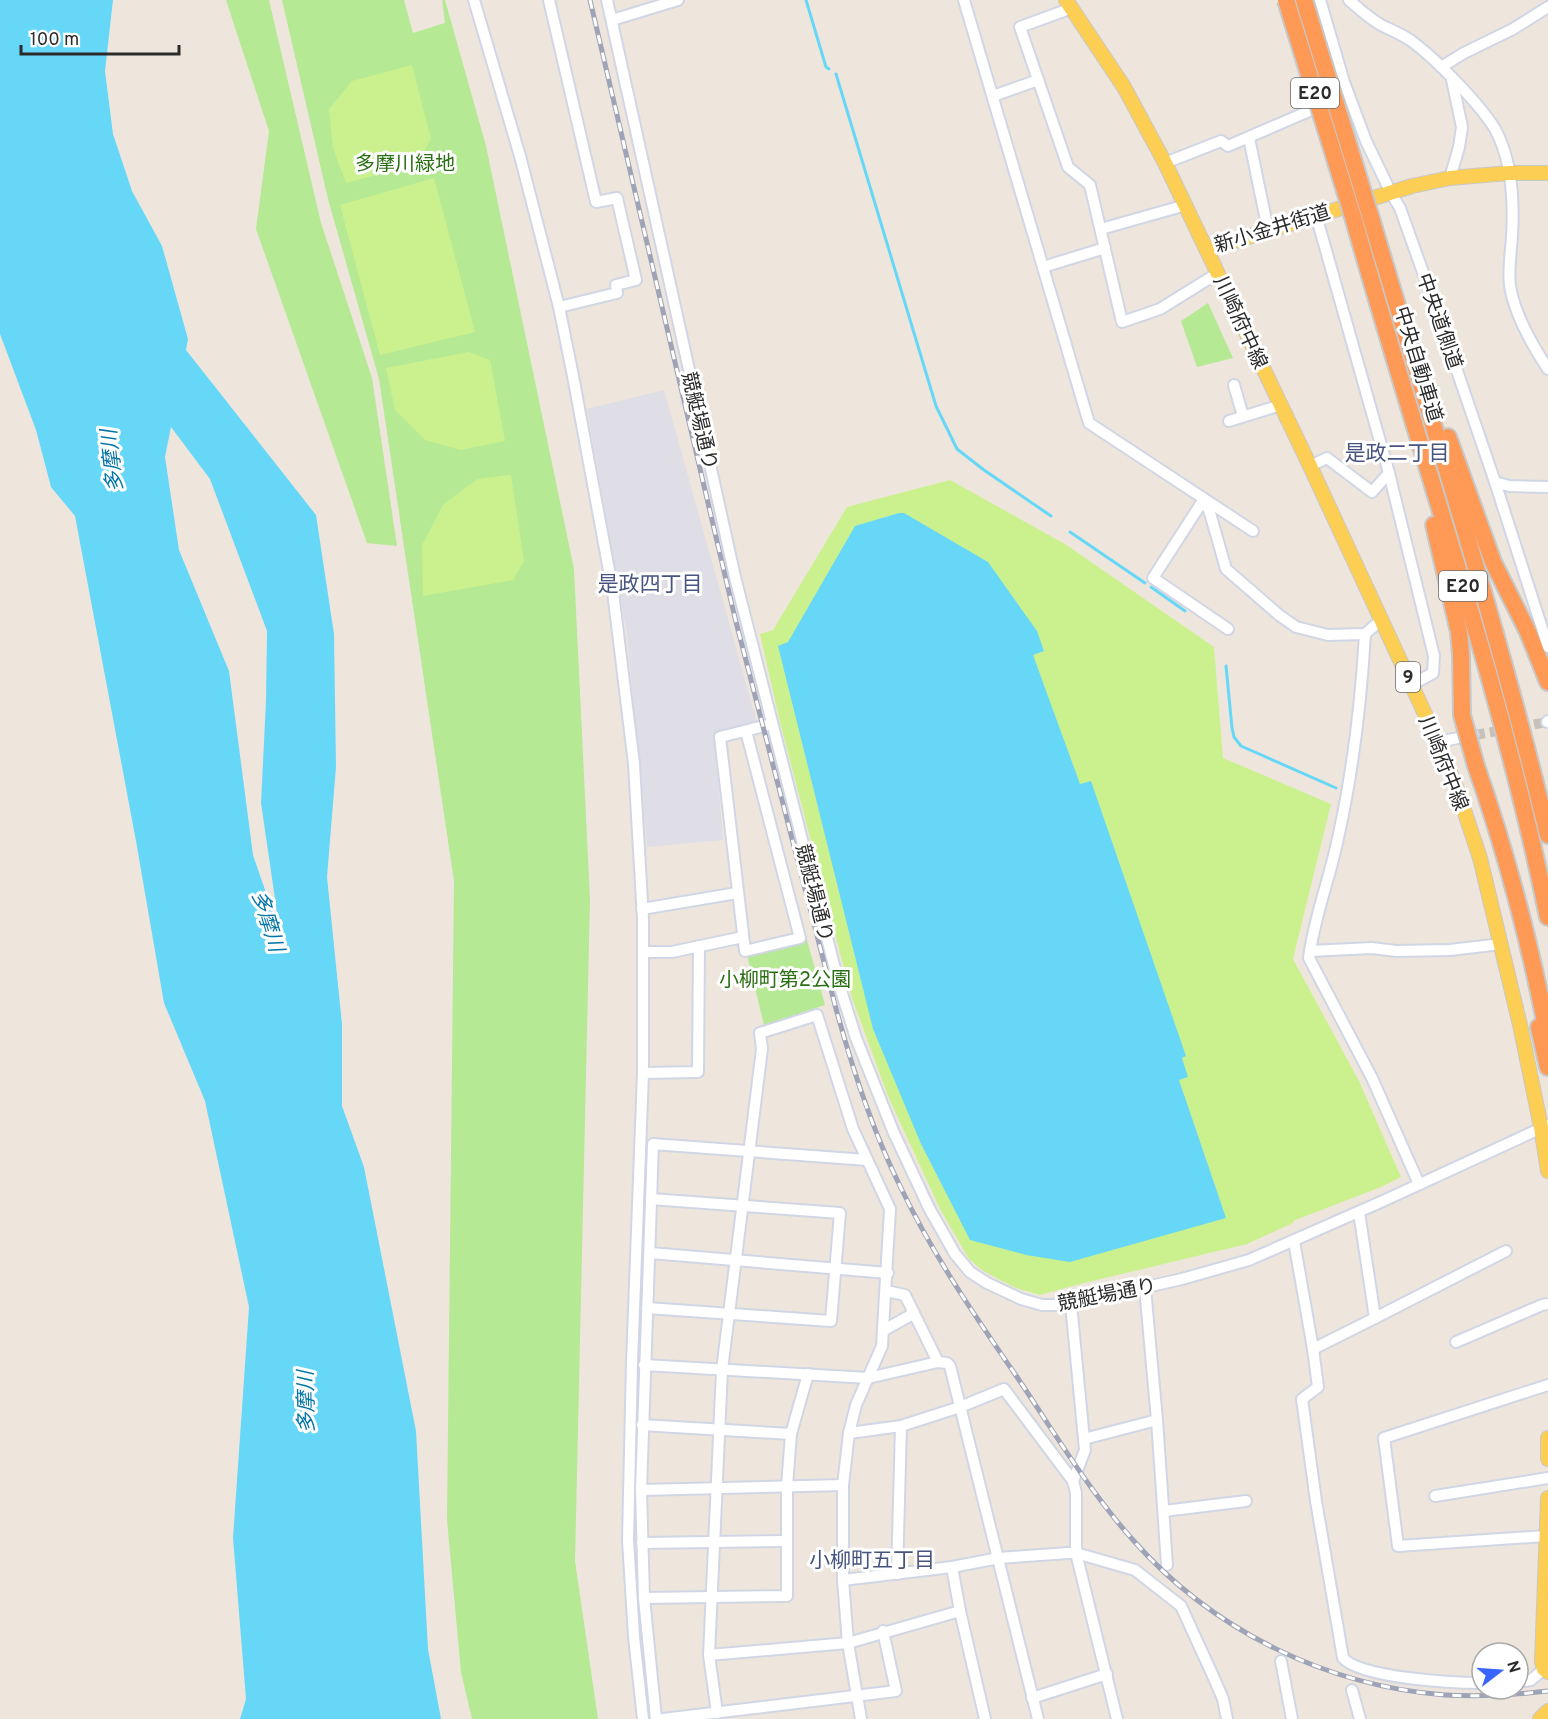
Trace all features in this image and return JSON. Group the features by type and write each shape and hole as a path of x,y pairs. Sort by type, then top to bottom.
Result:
{"highway":[{"name":"中央自動車道","path":"1286,0 1429,468 1486,664 1548,916"},
{"name":"中央自動車道","path":"1304,0 1459,509 1548,835"},
{"path":"1380,247 1479,526 1548,682"},
{"path":"1365,260 1453,605 1461,654 1462,715 1527,933 1548,1036"},
{"path":"1539,991 1535,1007 1548,1067"}],"main road":[{"name":"新小金井街道","path":"1070,4 1124,87 1165,163 1207,250 1390,193 1450,178 1509,173 1548,173"},
{"name":"川崎府中線","path":"1207,250 1412,685 1458,792 1480,858 1545,1126 1548,1171"},
{"path":"1548,1438 1548,1459"},
{"path":"1546,1670 1542,1661 1548,1498"},
{"path":"1540,1719 1548,1711"}],"street":[{"path":"474,0 520,156 558,307 593,478 619,628 634,764 642,909 643,1073 628,1540 634,1637 643,1719"},
{"path":"549,0 596,202 617,198 636,280 616,285 617,293 558,307"},
{"name":"競艇場通り","path":"607,0 733,565 838,981 851,1023 885,1111 929,1208 955,1254 974,1275 1003,1291 1046,1305 1071,1304 1145,1288 1249,1260 1545,1126"},
{"path":"612,20 678,0"},
{"path":"964,0 1089,423 1253,531"},
{"name":"中央道側道","path":"1320,0 1349,95 1366,141 1390,193 1400,208 1495,482 1548,647"},
{"path":"1349,0 1365,15 1408,39 1441,67 1489,119 1496,132 1509,173 1512,207 1510,287 1518,314 1548,369"},
{"path":"1070,4 1020,27 1068,167 1090,185 1122,322 1160,309 1218,273"},
{"path":"1441,67 1513,29 1548,7"},
{"path":"993,96 1038,80"},
{"path":"1450,178 1462,127 1452,80"},
{"path":"1165,163 1221,141 1228,146 1349,95"},
{"path":"1249,138 1268,230"},
{"path":"1101,229 1186,205"},
{"path":"1316,215 1389,472 1434,656 1433,672 1412,685"},
{"path":"1043,267 1105,249"},
{"path":"1234,385 1244,416"},
{"path":"1229,421 1281,405"},
{"path":"1310,465 1327,458 1372,492 1389,472"},
{"path":"1495,482 1509,486 1548,488"},
{"path":"1204,499 1153,578 1228,629"},
{"path":"1204,499 1226,569 1296,627 1328,635 1365,634 1381,620"},
{"path":"1365,634 1356,741 1347,796 1309,958 1372,1078 1419,1184"},
{"path":"746,731 800,938 745,951 720,737 772,724"},
{"path":"1438,742 1475,735"},
{"path":"642,909 737,893"},
{"path":"643,952 672,952 743,938"},
{"path":"1310,951 1372,948 1396,951 1450,950 1501,944"},
{"path":"643,1073 698,1072 699,946"},
{"path":"717,1713 709,1655 722,1370 762,1049 760,1033 817,1014 853,1129 890,1209 882,1346 856,1405 849,1433 843,1485 843,1580 848,1643 861,1719"},
{"path":"656,1719 644,1598 641,1490 653,1144 867,1160"},
{"path":"647,1308 831,1321 840,1214 651,1199"},
{"path":"1359,1212 1375,1318"},
{"path":"1294,1241 1318,1387 1302,1399 1342,1658 1347,1663 1380,1673 1449,1683 1470,1683"},
{"path":"1313,1349 1506,1251"},
{"path":"650,1253 888,1273"},
{"path":"1145,1288 1167,1565"},
{"path":"886,1291 905,1295 938,1362"},
{"path":"1071,1304 1085,1450 1073,1480"},
{"path":"1456,1342 1548,1304"},
{"path":"884,1330 913,1314"},
{"path":"644,1365 868,1378 938,1362 947,1363 950,1366 1038,1719"},
{"path":"644,1598 788,1596 787,1486 790,1434 808,1374"},
{"path":"1546,1536 1398,1546 1384,1438 1548,1385"},
{"path":"849,1433 901,1426 960,1407 1004,1389 1073,1480 1076,1493 1076,1553 1117,1719"},
{"path":"1084,1438 1157,1420"},
{"path":"642,1425 790,1434"},
{"path":"897,1574 901,1426"},
{"path":"1434,1496 1548,1478"},
{"path":"641,1490 843,1485"},
{"path":"1164,1511 1246,1502"},
{"path":"642,1543 787,1541"},
{"path":"843,1580 952,1567 999,1558 1076,1553 1135,1570 1181,1606 1223,1699 1227,1719"},
{"path":"952,1567 985,1719"},
{"path":"709,1655 848,1643 960,1611"},
{"path":"663,1719 896,1691 884,1631"},
{"path":"1281,1661 1292,1719"},
{"path":"1530,1680 1546,1670"},
{"path":"1032,1698 1107,1674"},
{"path":"1352,1690 1360,1719"}],"shaded area":[{"path":"664,390 757,723 714,733 723,840 647,847 627,634 587,409"}],"green space":[{"path":"226,0 269,0 321,223 372,378 397,546 367,543 256,229 269,131"},
{"name":"多摩川緑地","path":"282,0 404,0 413,33 445,23 442,0 445,0 486,146 574,569 590,899 575,1561 598,1719 472,1719 461,1672 447,1520 454,881 379,379 328,199"},
{"path":"412,65 431,139 417,164 346,183 333,148 329,109 352,81"},
{"path":"434,178 475,332 380,355 340,205"},
{"path":"1208,303 1233,358 1197,367 1181,321"},
{"path":"469,352 490,360 505,441 461,450 425,440 395,410 386,368"},
{"path":"511,475 524,561 513,580 423,596 422,545 443,505 477,479"},
{"path":"950,480 1065,544 1214,647 1223,758 1331,804 1293,959 1359,1081 1401,1177 1293,1221 1247,1244 1040,1295 1016,1288 1000,1280 982,1270 969,1259 940,1209 888,1096 851,995 780,722 760,634 773,630 847,507"},
{"name":"小柳町第2公園","path":"805,933 825,1005 764,1025 746,951"}],"water":[{"name":"多摩川","path":"0,0 113,0 105,71 113,134 132,191 162,246 188,339 186,350 316,515 334,634 336,767 327,877 342,1024 342,1106 364,1167 416,1431 428,1649 441,1719 240,1719 246,1699 233,1538 249,1307 205,1101 164,1003 75,516 51,487 36,430 0,334","holes":["171,427 210,479 267,631 261,803 280,933 253,855 229,671 179,550 165,457"]},
{"path":"904,513 988,562 1037,631 1044,651 1033,655 1080,784 1091,781 1186,1056 1182,1058 1188,1077 1179,1080 1226,1218 1070,1262 1026,1255 970,1240 921,1144 873,1029 778,646 788,642 855,526"}],"waterway":[{"path":"806,0 826,67 829,69"},
{"path":"836,74 936,406 957,449 1051,516"},
{"path":"1070,532 1145,583"},
{"path":"1151,587 1185,611"},
{"path":"1226,666 1232,728 1234,737 1241,746 1336,788"}],"tunnel":[{"path":"1475,735 1547,722"}],"railway":[{"path":"590,0 735,618 835,1005 872,1121 913,1213 970,1308 1102,1502 1133,1540 1164,1572 1198,1601 1235,1626 1274,1648 1315,1666 1357,1680 1445,1695 1497,1695 1548,1691"}],"district":[{"name":"是政二丁目","path":"1397,453"},
{"name":"是政四丁目","path":"650,584"},
{"name":"小柳町五丁目","path":"872,1560"}]}
